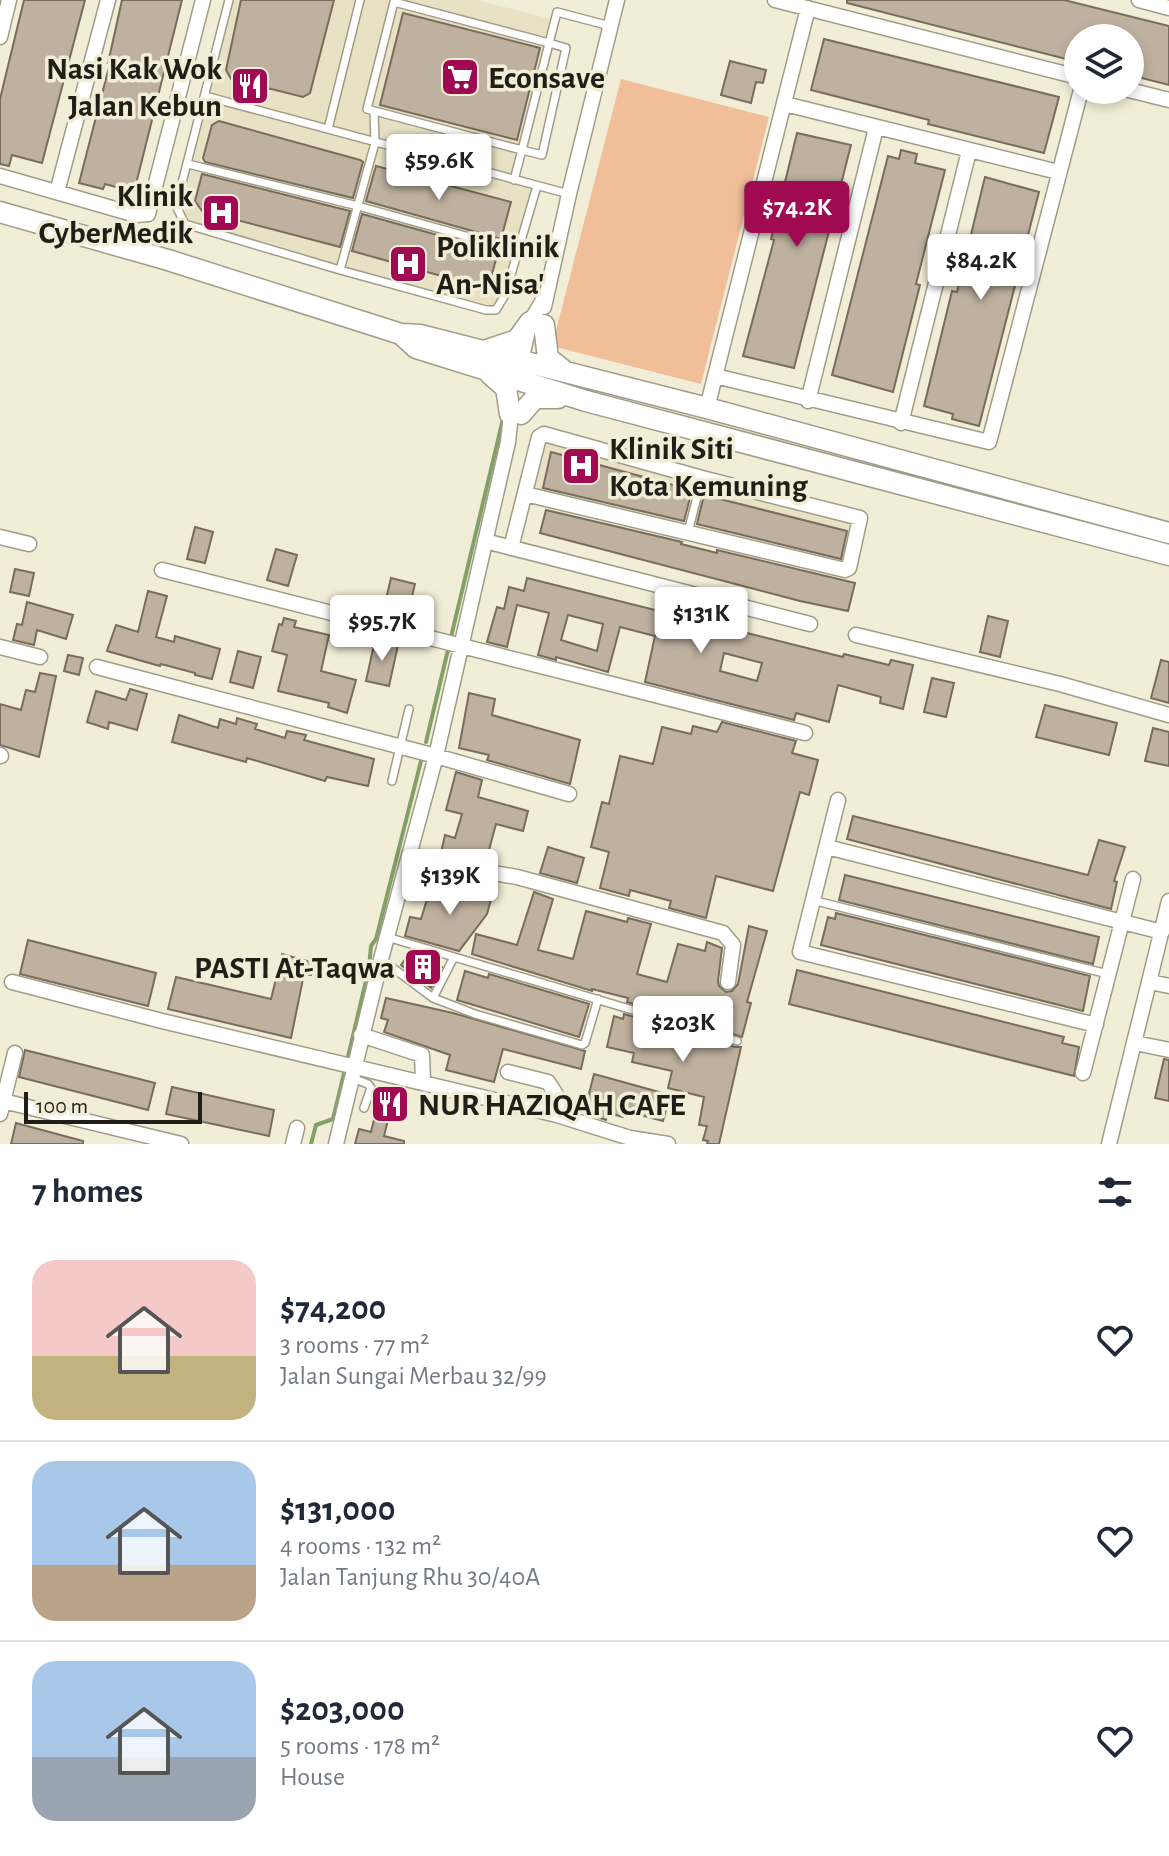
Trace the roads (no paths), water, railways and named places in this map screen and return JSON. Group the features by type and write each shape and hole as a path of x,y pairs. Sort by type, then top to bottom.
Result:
{"main road":[{"path":"0,212 168,260 401,334 420,335 477,358 525,372 586,401"},
{"path":"477,358 510,344 537,324 548,358 571,374"},
{"path":"477,358 501,381 515,414 530,400 539,397 586,401 1169,555"},
{"path":"525,372 571,374 1169,533"}],"street":[{"path":"0,37 9,0"},
{"path":"57,192 108,0"},
{"path":"0,176 136,215 148,214 203,0"},
{"path":"336,1144 350,1068 436,756 452,644 485,541 508,442 515,430 515,414 617,0"},
{"path":"775,0 1064,73"},
{"path":"1139,0 1160,4"},
{"path":"707,408 808,8"},
{"path":"1144,94 1169,100"},
{"path":"785,104 1058,172"},
{"path":"715,376 808,401 989,442 1077,104"},
{"path":"808,401 876,128"},
{"path":"901,423 969,151"},
{"path":"511,548 525,494 541,434 860,518 849,568 845,570 525,494"},
{"path":"0,537 29,544"},
{"path":"485,541 810,624"},
{"path":"162,570 805,733"},
{"path":"856,635 1060,684 1169,715"},
{"path":"0,647 40,657"},
{"path":"97,667 569,794"},
{"path":"838,800 800,952 1096,1025"},
{"path":"827,847 1162,932"},
{"path":"409,858 517,877 723,933 733,945 728,982"},
{"path":"1083,1073 1133,879"},
{"path":"1109,1144 1169,901"},
{"path":"12,982 350,1068 423,1082 557,1115 630,1138 668,1144"},
{"path":"1150,982 1169,986"},
{"path":"361,1035 422,1055 423,1082"},
{"path":"1135,1043 1169,1050"},
{"path":"15,1053 2,1108 181,1144"},
{"path":"508,1072 548,1082 557,1096 557,1115"},
{"path":"293,1144 297,1128"}],"lane":[{"path":"229,0 176,206 185,224 340,270 486,310 496,310 502,304 537,186"},
{"path":"328,129 360,0"},
{"path":"394,2 566,48 542,155 374,111 367,109 394,2"},
{"path":"514,180 557,12 610,26"},
{"path":"205,96 569,194"},
{"path":"340,270 375,143 374,111"},
{"path":"188,164 358,206 519,251"},
{"path":"688,532 702,478"},
{"path":"392,781 409,709"},
{"path":"812,900 1108,974"},
{"path":"387,937 737,1041"},
{"path":"433,998 454,957"},
{"path":"381,959 433,998 475,1014 582,1045 598,999"},
{"path":"350,1068 371,1088 364,1108"}],"waterway":[{"path":"426,742 503,419"},
{"path":"347,1061 369,968 371,946 376,939 421,761"},
{"path":"311,1144 316,1125 333,1119 345,1069"}],"place":[{"name":"Econsave","path":"460,77"},
{"name":"Nasi Kak Wok Jalan Kebun","path":"250,86"},
{"name":"Klinik CyberMedik","path":"221,213"},
{"name":"Poliklinik An-Nisa'","path":"408,264"},
{"name":"Klinik Siti Kota Kemuning","path":"581,466"},
{"name":"PASTI At-Taqwa","path":"423,967"},
{"name":"NUR HAZIQAH CAFE","path":"390,1104"}]}
